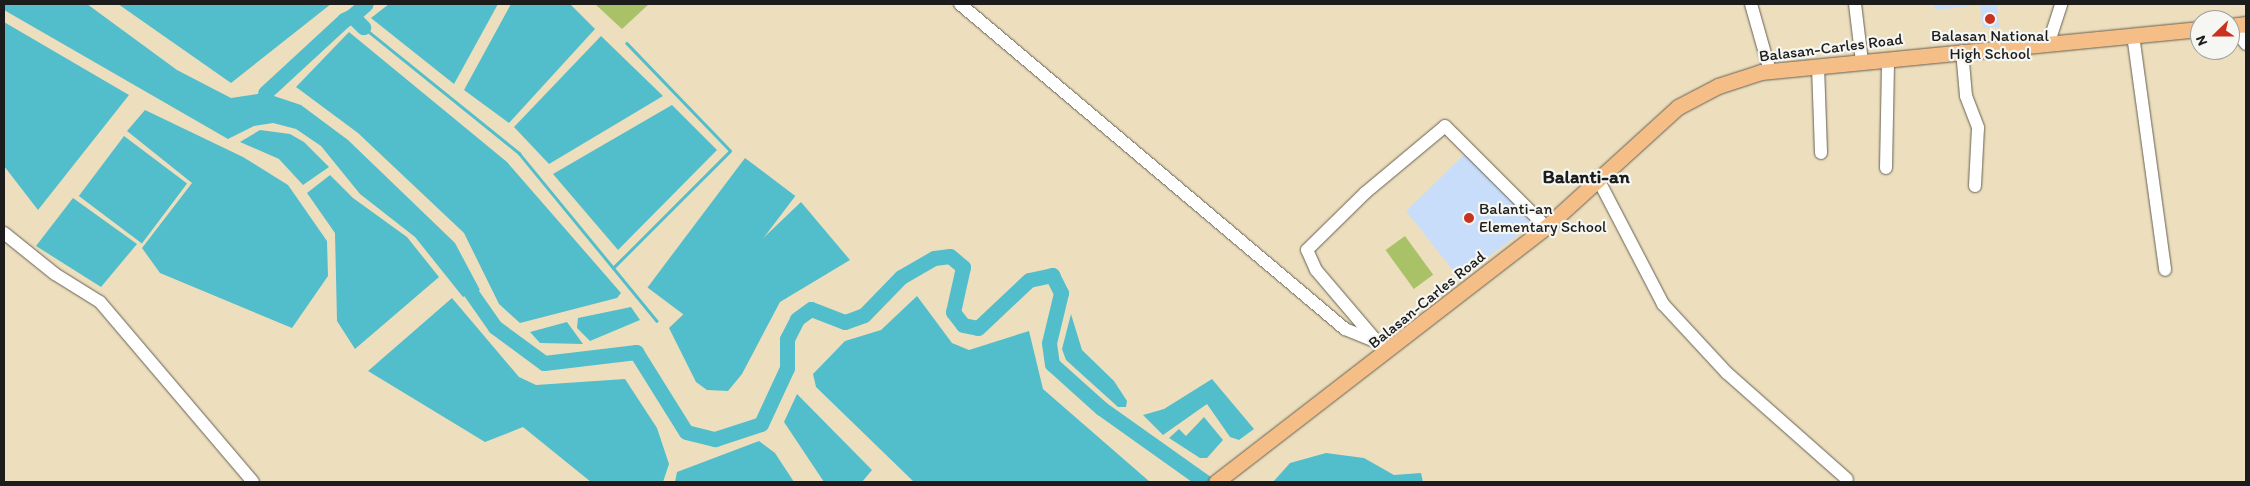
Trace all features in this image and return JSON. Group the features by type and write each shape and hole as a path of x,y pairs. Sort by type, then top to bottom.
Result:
{"main road":[{"name":"Balasan-Carles Road","path":"1217,481 1388,354 1546,227 1599,181 1678,107 1718,86 1770,71 1962,50 2190,30"}],"street":[{"path":"960,4 1345,329 1377,342"},
{"path":"1751,4 1770,71"},
{"path":"1855,4 1862,62"},
{"path":"2049,42 2061,4"},
{"path":"2240,33 2246,44"},
{"path":"2133,35 2165,270"},
{"path":"1962,50 1966,96 1978,128 1975,186"},
{"path":"1886,168 1888,59"},
{"path":"1818,66 1821,152"},
{"path":"1388,354 1316,270 1307,250 1365,193 1445,126 1546,227"},
{"path":"1599,181 1663,304 1726,374 1847,479"},
{"path":"4,233 54,274 100,302 253,482"}],"shaded area":[{"name":"Balasan National High School","path":"1934,4 1997,4 1999,27 1983,28 1980,5 1935,10"},
{"name":"Balanti-an Elementary School","path":"1466,153 1533,224 1459,278 1406,211"}],"green space":[{"path":"595,4 649,4 622,29"},
{"path":"1405,236 1433,275 1414,289 1386,250"}],"water":[{"path":"4,4 87,4 177,70 231,98 265,93 301,105 348,140 455,243 480,290 463,297 415,237 360,194 321,146 296,129 273,123 254,126 228,139 4,10"},
{"path":"118,4 331,4 231,83"},
{"path":"389,4 498,4 454,84 371,18"},
{"path":"511,4 570,4 595,29 509,123 464,90"},
{"path":"4,22 129,95 38,210 4,166"},
{"path":"349,32 507,162 621,293 617,298 520,323 499,304 464,233 358,133 296,87"},
{"path":"601,36 663,96 549,164 514,127"},
{"path":"672,105 717,150 618,250 553,174"},
{"path":"145,110 243,157 288,185 327,241 328,276 292,328 160,273 142,248 192,183 127,131"},
{"path":"260,130 290,134 304,142 329,167 303,185 279,159 240,142"},
{"path":"124,136 187,184 142,243 79,196"},
{"path":"745,158 795,196 698,325 648,287"},
{"path":"330,175 353,198 407,237 439,277 355,349 337,321 335,233 307,193"},
{"path":"73,198 137,244 101,287 36,246"},
{"path":"801,202 850,260 780,302 742,374 728,391 707,390 696,382 669,328"},
{"path":"917,296 952,343 969,350 1029,331 1043,389 1150,482 914,482 816,387 813,374 845,341 881,330"},
{"path":"452,298 519,377 536,385 625,379 657,428 669,464 663,482 591,482 523,427 485,442 368,371"},
{"path":"631,307 640,320 590,341 577,328 578,318"},
{"path":"1071,314 1082,350 1114,381 1127,401 1126,407 1118,407 1066,360 1062,349"},
{"path":"567,322 583,344 540,343 530,332"},
{"path":"1212,379 1254,429 1239,440 1230,437 1207,404 1163,435 1143,415 1164,409"},
{"path":"797,394 872,470 862,482 824,482 784,422"},
{"path":"1204,417 1223,440 1207,458 1200,458 1169,438 1179,429 1186,436"},
{"path":"759,441 775,453 794,482 675,482 677,472"},
{"path":"1326,453 1364,458 1394,475 1421,473 1423,482 1273,482 1290,463"}],"waterway":[{"path":"352,16 366,4"},
{"path":"265,93 344,20 352,16 363,27"},
{"path":"363,27 519,153 657,321"},
{"path":"613,268 730,151 627,44"},
{"path":"460,277 495,327 544,363 636,352 686,432 715,439 761,424 787,368 787,339 797,319 811,309 845,322 864,315 901,277 934,258 950,256 963,267 953,312 963,325 978,328 1029,280 1052,275 1061,293 1049,343 1052,364 1101,408 1205,482"}],"place":[{"name":"Balasan National High School","path":"1990,19"},
{"name":"Balanti-an Elementary School","path":"1469,218"}],"district":[{"name":"Balanti-an","path":"1586,177"}]}
